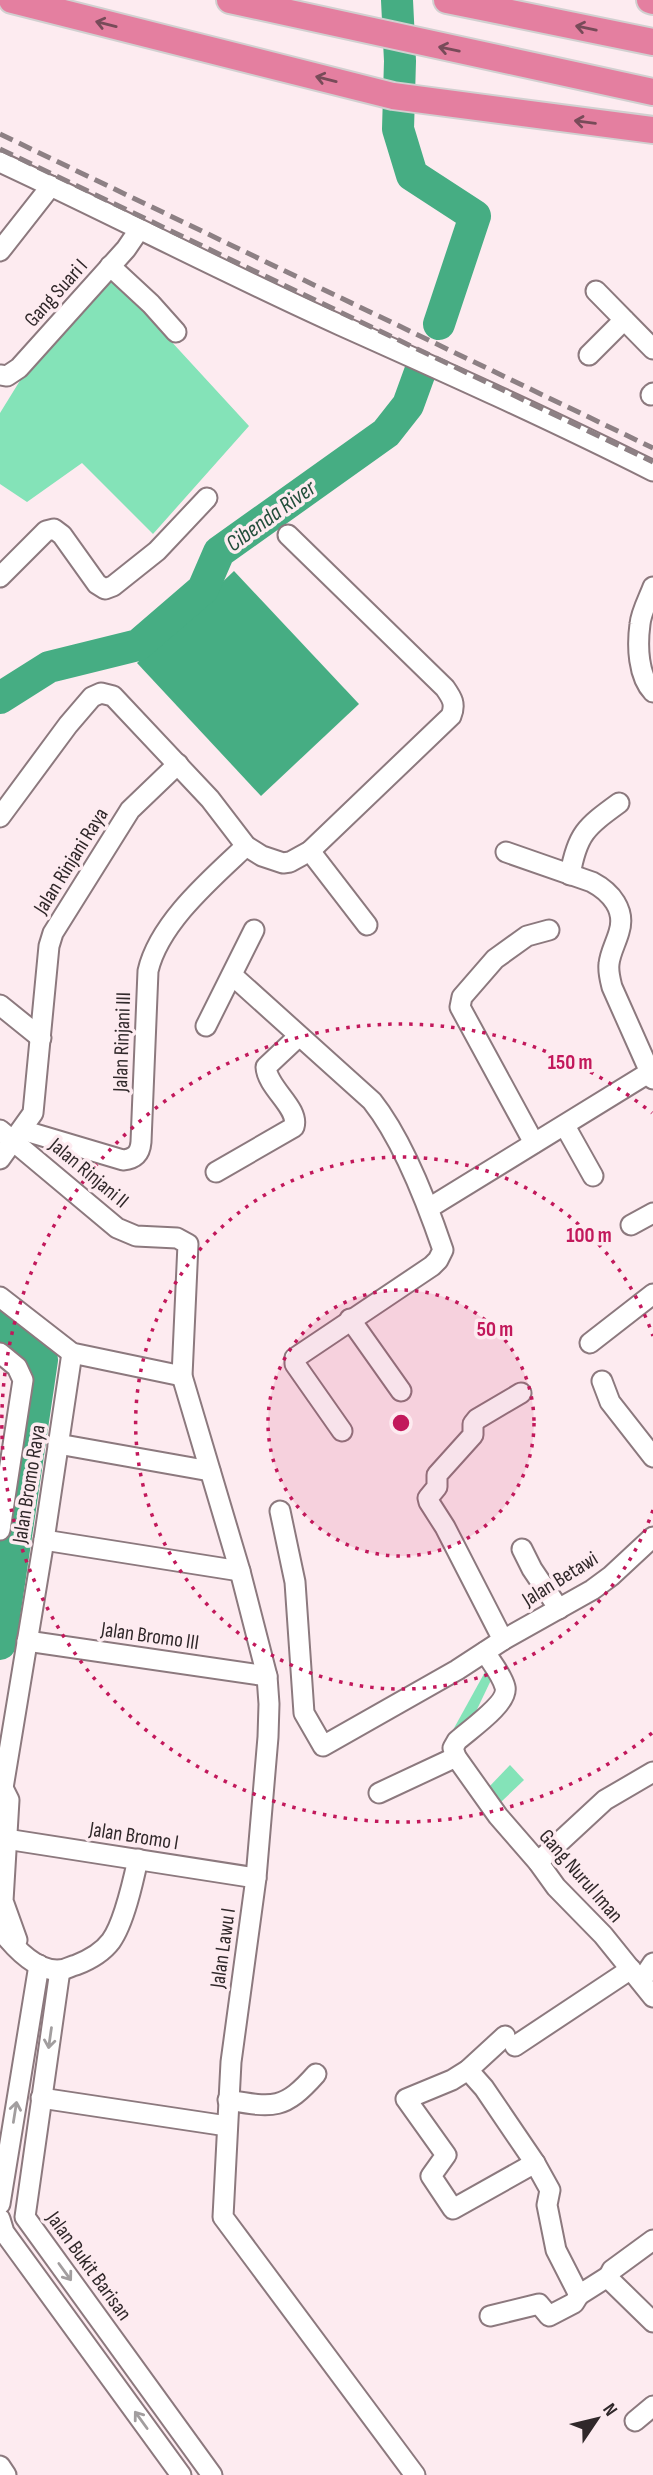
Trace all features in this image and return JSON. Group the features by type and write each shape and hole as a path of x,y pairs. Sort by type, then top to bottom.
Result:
{"highway":[{"path":"12,0 393,96 653,130"},
{"path":"230,0 653,92"},
{"path":"447,0 653,42"}],"street":[{"path":"0,162 340,325 557,422 653,471"},
{"path":"0,251 51,186"},
{"name":"Gang Suari I","path":"0,375 8,376 19,368 126,249 139,230"},
{"path":"110,266 151,304 176,332"},
{"path":"596,291 653,349"},
{"path":"589,355 624,320"},
{"path":"0,577 46,531 54,529 62,534 97,584 105,589 113,586 157,551 207,498"},
{"path":"0,817 68,725 92,697 101,693 113,696 178,764 246,846 262,856 283,863 290,862 310,851 451,716 454,710 453,699 445,688 288,535"},
{"path":"653,587 640,622 639,656 644,683 653,692"},
{"name":"Jalan Rinjani Raya","path":"0,1159 12,1134 33,1113 49,946 57,923 130,810 178,764"},
{"path":"570,875 581,835 619,803"},
{"name":"Jalan Rinjani III","path":"12,1134 122,1160 131,1159 136,1154 141,1142 148,971 152,953 171,925 208,882 246,846"},
{"path":"310,851 367,925"},
{"path":"429,1209 534,1143 651,1075 608,972 609,961 621,928 619,908 603,887 506,852"},
{"path":"206,1026 254,930"},
{"path":"534,1143 460,1007 462,997 495,959 527,936 549,930"},
{"path":"232,975 372,1101 386,1119 429,1209 443,1250 432,1266 295,1358 295,1364 342,1431"},
{"path":"0,1006 41,1038"},
{"path":"216,1172 294,1127 294,1115 268,1077 266,1067 299,1036"},
{"path":"565,1126 593,1176"},
{"name":"Jalan Rinjani II","path":"12,1134 117,1227 136,1236 177,1238 188,1244 181,1376"},
{"path":"631,1225 653,1213"},
{"path":"590,1343 653,1294"},
{"path":"0,1297 72,1353 181,1376"},
{"path":"350,1319 401,1391"},
{"path":"0,1353 17,1367 23,1380 0,1530"},
{"name":"Jalan Bromo Raya","path":"32,1960 14,1935 4,1900 9,1800 2,1791 72,1353"},
{"name":"Jalan Lawu I","path":"181,1376 240,1571 267,1676 268,1737 256,1878 231,2062 223,2217 415,2475"},
{"path":"602,1381 610,1402 653,1457"},
{"path":"503,1640 428,1498 437,1487 437,1475 473,1435 473,1424 477,1419 520,1393"},
{"path":"58,1444 209,1471"},
{"name":"Jalan Betawi","path":"280,1511 295,1582 304,1713 323,1745 559,1609 611,1576 653,1537"},
{"path":"44,1540 240,1571"},
{"path":"522,1549 559,1609"},
{"name":"Jalan Bromo III","path":"27,1641 267,1676"},
{"path":"379,1793 456,1757 453,1748 457,1741 501,1703 505,1694 503,1682 485,1652"},
{"name":"Gang Nurul Iman","path":"456,1757 498,1816 556,1887 603,1935 642,1982"},
{"path":"538,1862 605,1800 653,1772"},
{"name":"Jalan Bromo I","path":"6,1839 256,1878"},
{"path":"0,1929 32,1960 60,1970 86,1961 113,1939 129,1897 138,1859"},
{"path":"0,2204 32,1960"},
{"path":"535,2163 453,2209 431,2176 446,2155 406,2099 452,2080 510,2041 642,1982 653,1963"},
{"name":"Jalan Bukit Barisan","path":"60,1970 25,2217 212,2475"},
{"path":"468,2070 484,2088 550,2190 547,2205 556,2250 579,2295"},
{"path":"228,2100 271,2106 282,2103 301,2091 316,2074"},
{"path":"41,2098 227,2126"},
{"path":"25,2217 1,2229 181,2475"},
{"path":"490,2316 539,2304 549,2316 573,2303 579,2295 609,2276 612,2270 653,2240"},
{"path":"609,2276 653,2322"},
{"path":"635,2421 653,2406"},
{"path":"0,2466 6,2475"}],"shaded area":[{"path":"112,277 249,426 153,534 82,463 27,502 0,484 0,413 21,379"},
{"path":"234,571 359,704 261,796 137,663"},
{"path":"485,1672 492,1678 470,1724 453,1730"},
{"path":"510,1765 524,1780 501,1802 487,1789"}],"waterway":[{"name":"Cibenda River","path":"397,0 400,61 398,129 412,175 475,216 439,324"},
{"name":"Cibenda River","path":"0,698 49,667 138,645 203,589 219,552 386,433 408,405 420,372"},
{"path":"0,1327 42,1360 0,1644"}],"railway":[{"path":"0,134 653,448"},
{"path":"0,149 653,462"}]}
